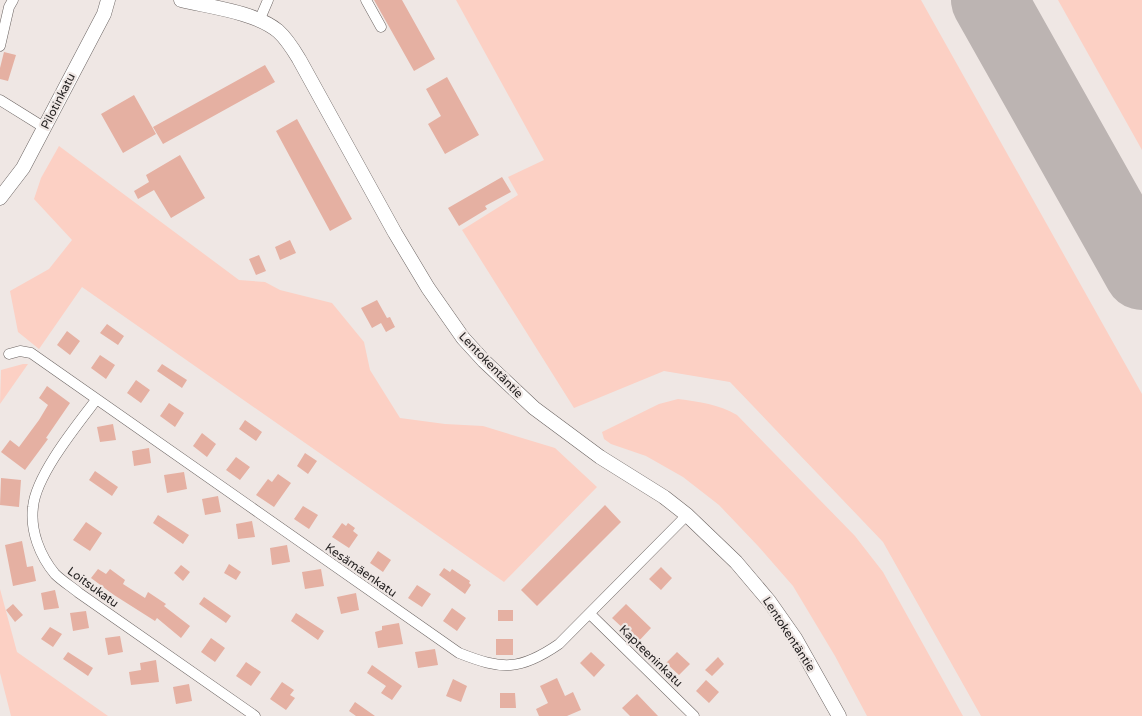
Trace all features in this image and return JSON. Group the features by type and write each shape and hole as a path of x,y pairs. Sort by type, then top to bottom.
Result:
{"street":[{"path":"0,46 12,0"},
{"name":"Pilotinkatu","path":"0,198 22,168 45,128 104,14 108,0"},
{"name":"Lentokentäntie","path":"181,0 260,21 278,32 289,43 395,233 428,288 463,338 484,361 534,408 600,457 664,497 687,515 736,562 769,601 795,638 838,716"},
{"path":"260,21 268,0"},
{"path":"366,0 381,27"},
{"path":"0,100 45,128"},
{"name":"Kesämäenkatu","path":"9,354 20,351 31,353 459,653 483,663 516,665 528,662 540,657 559,644 687,515"},
{"name":"Loitsukatu","path":"96,400 44,473 33,506 34,529 41,554 56,575 79,593 255,716"},
{"name":"Kapteeninkatu","path":"590,614 694,716"}],"shaded area":[{"path":"456,0 921,0 1142,394 1142,716 981,716 883,542 730,382 664,371 574,408 462,230 518,195 508,177 544,160"},
{"path":"1058,0 1142,0 1142,150"},
{"path":"59,146 239,280 265,282 280,290 332,303 364,342 370,370 400,418 445,424 483,426 555,448 597,487 504,582 82,287 39,349 18,332 10,291 49,269 72,240 34,199 41,178"},
{"path":"28,364 0,404 1,370"},
{"path":"678,399 716,406 737,415 855,536 883,572 963,716 867,716 835,656 793,586 758,546 719,505 683,477 646,456 611,444 604,439 602,432 659,404"},
{"path":"0,589 17,652 108,716 11,716 0,673"}],"building":[{"path":"374,0 402,0 435,59 414,71"},
{"path":"4,52 16,55 8,81 0,79 0,68"},
{"path":"265,65 275,82 163,144 153,127"},
{"path":"447,77 479,135 445,154 428,124 441,116 426,89"},
{"path":"134,95 156,134 123,153 101,114"},
{"path":"297,119 352,219 330,231 276,131"},
{"path":"180,155 205,198 171,218 154,190 138,199 134,191 149,182 146,175"},
{"path":"502,177 511,192 485,206 487,209 459,226 448,208"},
{"path":"290,240 296,253 280,260 275,247"},
{"path":"259,255 266,271 256,275 249,259"},
{"path":"377,300 387,318 390,317 395,327 386,332 381,323 372,328 361,308"},
{"path":"107,324 124,336 118,345 100,333"},
{"path":"67,331 80,341 70,355 57,345"},
{"path":"100,355 115,365 106,379 91,368"},
{"path":"162,364 187,380 182,388 157,371"},
{"path":"136,380 150,390 141,403 127,393"},
{"path":"47,386 70,403 46,438 48,439 25,470 1,452 10,440 19,447 39,420 48,405 39,398"},
{"path":"169,403 184,413 175,427 160,416"},
{"path":"245,420 262,432 256,441 239,429"},
{"path":"113,424 116,440 100,442 97,427"},
{"path":"202,433 216,444 207,457 193,446"},
{"path":"149,448 151,463 134,466 132,451"},
{"path":"305,453 317,461 308,474 297,466"},
{"path":"236,457 250,467 240,480 226,470"},
{"path":"95,471 118,487 112,496 89,480"},
{"path":"184,472 187,489 167,493 164,475"},
{"path":"278,474 291,483 274,507 256,495 268,479 272,482"},
{"path":"1,478 21,480 19,507 0,505"},
{"path":"218,496 221,512 205,515 202,499"},
{"path":"605,505 621,522 537,606 521,590"},
{"path":"303,506 318,515 309,529 294,519"},
{"path":"158,515 189,535 183,544 153,523"},
{"path":"252,521 255,537 238,539 236,524"},
{"path":"86,522 102,533 90,551 73,540"},
{"path":"342,523 346,526 348,523 355,528 353,531 358,535 349,548 332,537"},
{"path":"22,541 27,567 33,566 36,581 13,586 5,545"},
{"path":"287,545 290,562 272,565 270,548"},
{"path":"378,551 391,560 383,572 370,563"},
{"path":"229,564 241,572 236,580 224,573"},
{"path":"181,565 190,572 183,581 174,573"},
{"path":"661,567 672,578 661,590 649,579"},
{"path":"444,568 450,572 452,569 470,581 471,585 465,594 439,575"},
{"path":"98,569 106,574 110,569 125,580 123,584 145,598 148,592 166,604 164,606 190,626 181,638 157,618 155,621 91,578"},
{"path":"321,569 324,586 305,589 302,572"},
{"path":"417,585 431,594 422,607 408,598"},
{"path":"55,590 59,608 44,610 41,593"},
{"path":"356,593 359,610 341,614 337,597"},
{"path":"204,597 231,616 226,623 199,604"},
{"path":"13,604 23,615 15,622 6,610"},
{"path":"626,604 651,628 638,642 612,618"},
{"path":"452,608 466,618 457,631 443,621"},
{"path":"498,610 513,610 513,621 498,621"},
{"path":"86,611 89,628 73,631 70,613"},
{"path":"296,613 324,631 318,640 291,621"},
{"path":"399,623 403,644 378,648 375,632 382,630 382,626"},
{"path":"50,627 62,634 53,647 41,639"},
{"path":"120,636 123,652 108,655 105,638"},
{"path":"211,638 225,648 215,662 201,652"},
{"path":"496,639 513,639 513,655 496,655"},
{"path":"435,649 438,665 418,668 415,652"},
{"path":"68,652 93,668 88,676 63,659"},
{"path":"591,652 605,665 594,677 580,663"},
{"path":"677,652 690,664 679,675 666,663"},
{"path":"718,657 724,664 712,676 705,670"},
{"path":"156,660 159,682 131,685 129,672 141,670 140,663"},
{"path":"246,662 261,672 251,686 236,676"},
{"path":"372,665 402,686 392,700 381,693 386,686 367,673"},
{"path":"557,678 565,696 573,692 581,710 567,716 539,716 536,709 548,703 540,686"},
{"path":"453,679 467,686 461,702 446,696"},
{"path":"706,680 719,692 709,703 696,691"},
{"path":"282,682 294,690 290,695 295,698 286,710 270,699"},
{"path":"189,684 192,701 176,704 173,687"},
{"path":"500,693 515,693 516,708 500,708"},
{"path":"637,694 658,716 630,716 622,708"},
{"path":"355,702 375,716 356,716 349,711"}],"runway":[{"path":"989,0 1142,272"}]}
